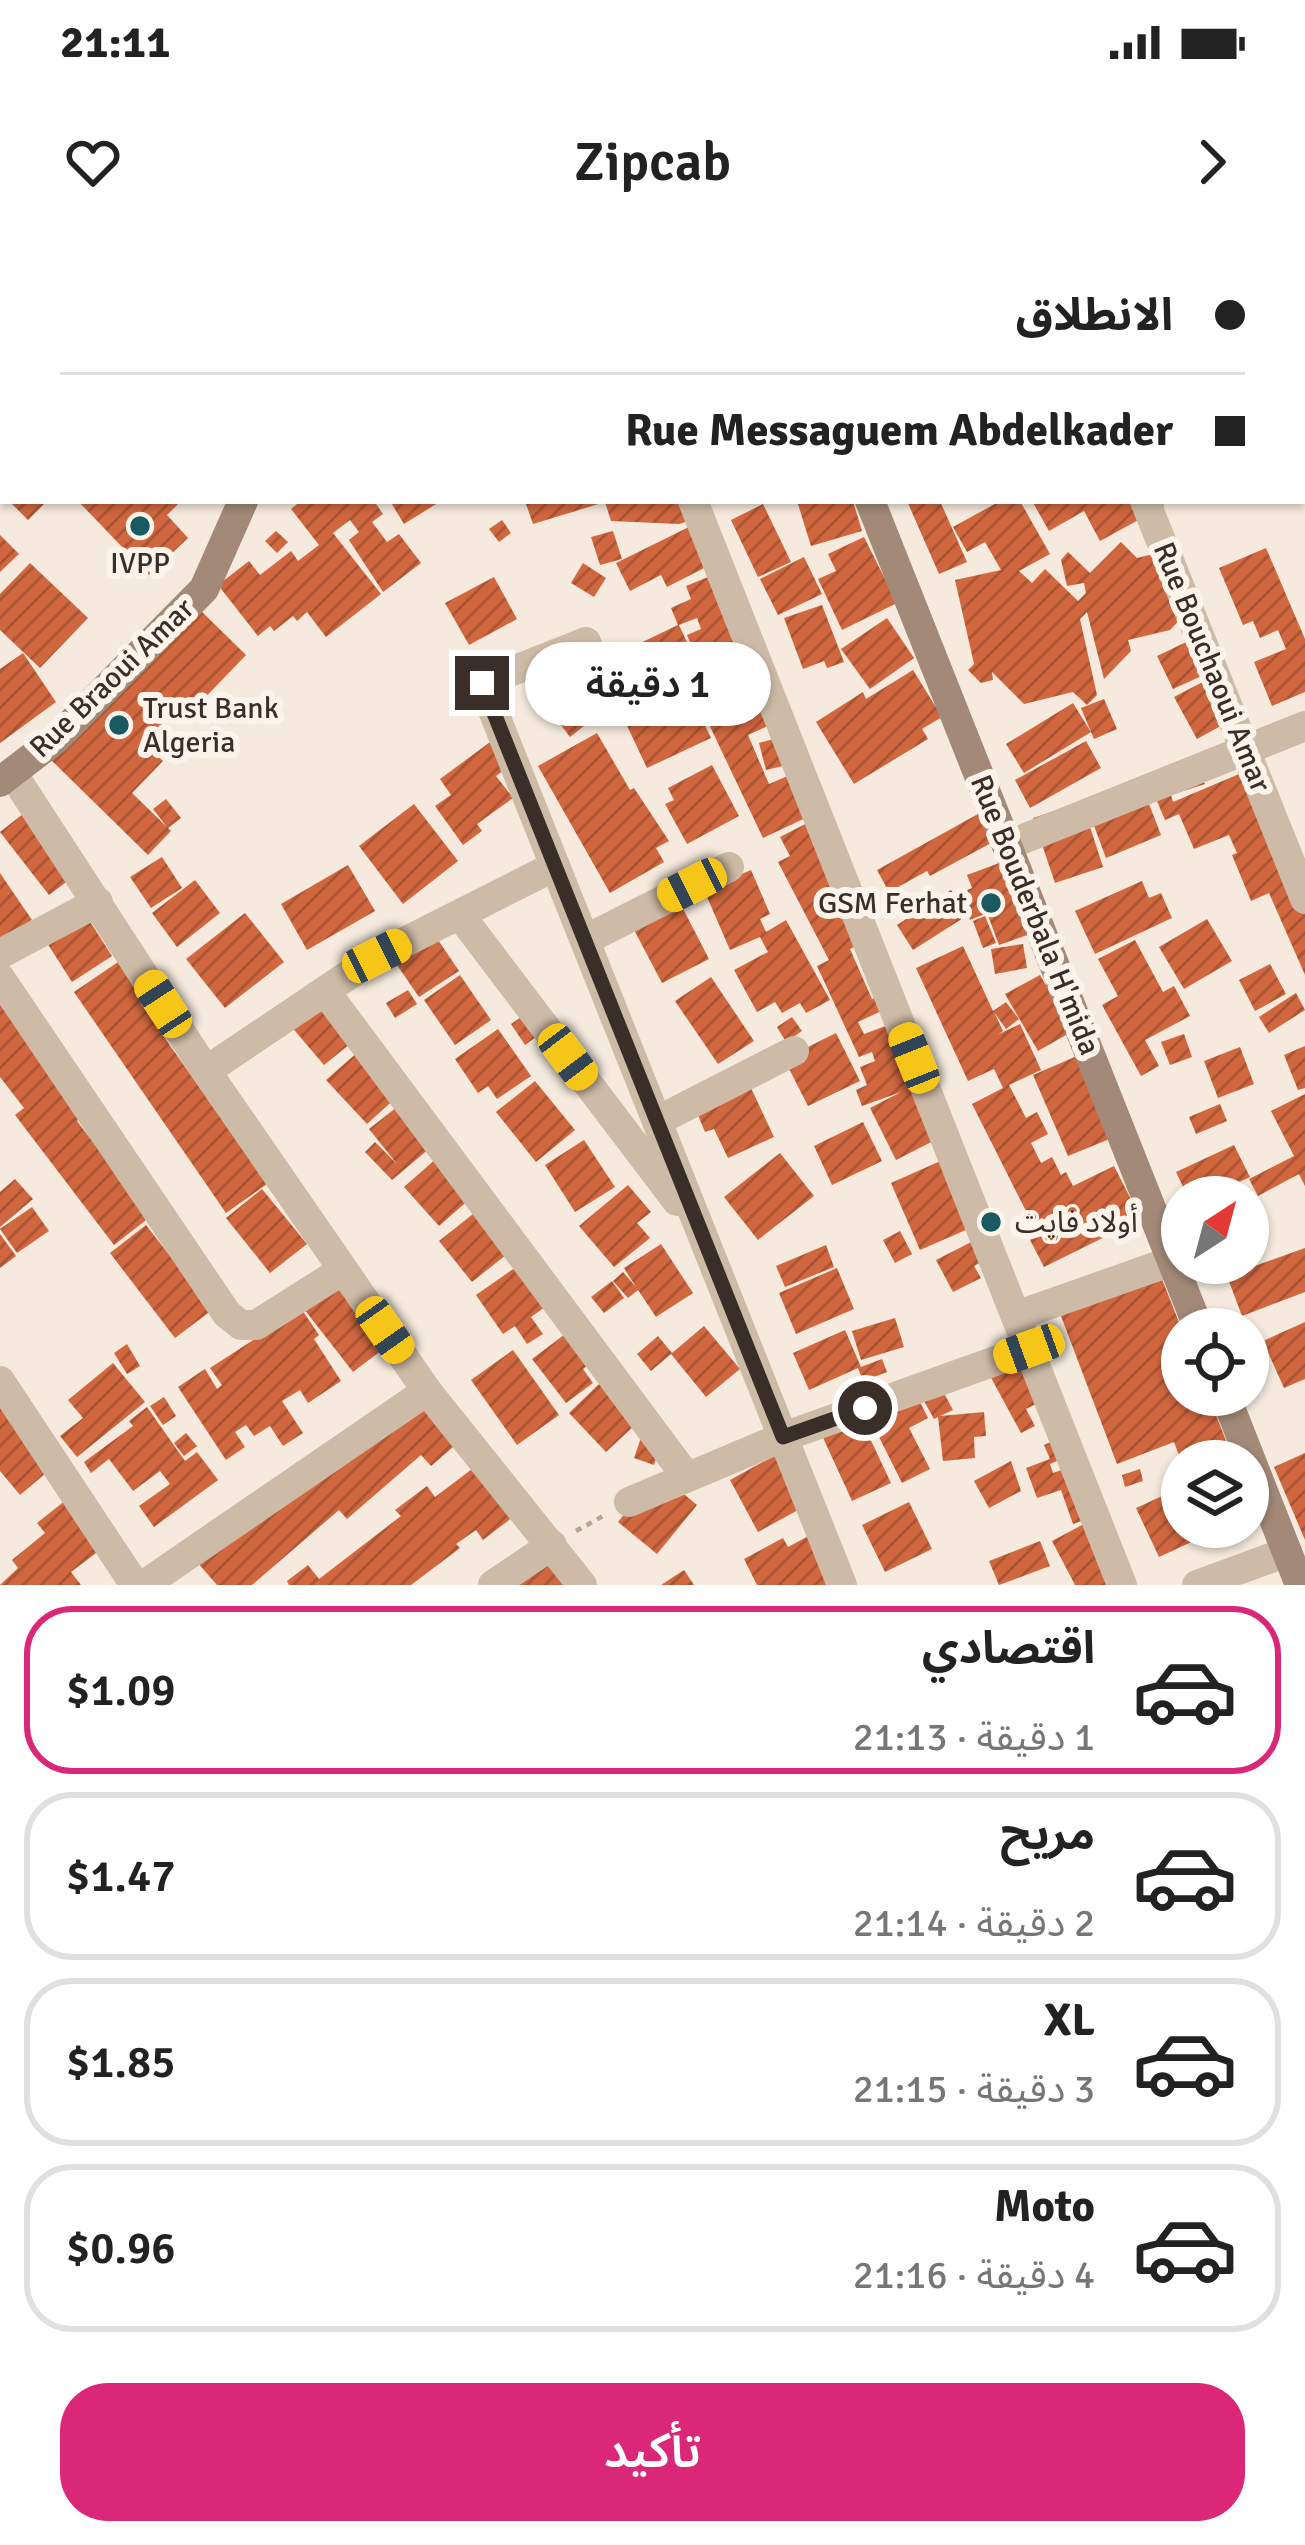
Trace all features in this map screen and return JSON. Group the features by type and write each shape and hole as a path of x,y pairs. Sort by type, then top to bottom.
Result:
{"main road":[{"name":"Rue Braoui Amar","path":"6,777 57,738 204,589 242,504"},
{"name":"Rue Bouderbala H'mida","path":"871,504 1161,1233"},
{"path":"1233,1416 1300,1585"}],"street":[{"path":"694,504 1122,1585"},
{"name":"Rue Bouchaoui Amar","path":"1146,504 1246,751 1293,835 1305,899"},
{"path":"613,708 586,642 482,683 842,1585"},
{"path":"1008,845 1305,726"},
{"path":"6,777 98,902 206,1071 427,1391 582,1585"},
{"path":"206,1071 377,956 556,866"},
{"path":"585,940 728,867"},
{"path":"0,954 98,902"},
{"path":"460,915 702,1235"},
{"path":"0,978 227,1313 241,1325 256,1324 343,1270"},
{"path":"325,991 686,1476"},
{"path":"657,1121 794,1051"},
{"path":"1016,1316 1161,1265"},
{"path":"629,1502 783,1437 1029,1349"},
{"path":"0,1381 135,1585"},
{"path":"144,1585 427,1391"},
{"path":"493,1585 552,1545"},
{"path":"1198,1585 1287,1552"}],"path":[{"path":"552,1545 629,1502"}],"building":[{"path":"12,504 44,504 28,520"},
{"name":"IVPP","path":"81,504 178,504 167,515 188,538 149,575"},
{"path":"297,504 376,504 383,514 372,522 387,542 399,534 421,563 383,592 349,540 359,532 350,520 333,533 381,594 326,637 307,612 274,631 270,626 258,636 218,585 249,561 260,575 291,551 298,561 319,545 291,509"},
{"path":"392,504 436,504 404,524"},
{"path":"526,504 598,504 533,524"},
{"path":"606,504 683,504 688,521 679,524 611,521"},
{"path":"763,504 791,562 758,577 731,520"},
{"path":"798,504 854,504 862,531 811,546"},
{"path":"908,504 941,504 967,562 939,574"},
{"path":"995,504 1022,504 1050,554 1019,571 1032,583 1045,569 1078,601 1086,593 1084,583 1067,586 1061,560 1068,552 1090,573 1121,542 1137,558 1169,550 1193,606 1170,630 1128,640 1131,651 1104,679 1087,612 1080,619 1097,695 1087,705 1073,692 1024,704 992,672 993,680 981,683 968,670 974,664 955,580 1001,570 985,542 967,552 953,527"},
{"path":"1034,504 1164,506 1100,541 1084,511 1049,531"},
{"path":"502,520 511,533 499,542 489,529"},
{"path":"693,525 712,564 667,587 661,575 630,591 616,563"},
{"path":"276,531 288,542 277,553 265,541"},
{"path":"613,531 622,559 600,565 591,537"},
{"path":"0,535 19,554 0,572"},
{"path":"864,537 897,603 842,630 818,579 836,571 828,554"},
{"path":"1266,548 1305,639 1305,692 1272,706 1254,662 1286,649 1278,630 1260,638 1253,621 1243,625 1219,568"},
{"path":"804,557 822,594 778,615 760,579"},
{"path":"30,563 88,618 40,668 0,630 0,594"},
{"path":"583,563 606,578 594,597 571,583"},
{"path":"718,573 759,671 726,684 714,653 697,660 687,635 701,629 697,618 679,625 700,670 651,693 630,648 678,625 671,608 691,599 686,586"},
{"path":"494,577 517,619 469,645 445,603"},
{"name":"Trust Bank Algeria","path":"195,605 246,655 195,708 186,700 144,743 163,761 132,793 167,827 153,809 166,799 181,818 148,855 47,756"},
{"path":"822,605 844,662 827,668 824,661 803,669 784,618"},
{"path":"887,618 914,658 870,689 841,649"},
{"path":"1203,634 1219,668 1173,689 1157,656"},
{"path":"23,653 56,702 0,743 0,669"},
{"path":"554,660 563,673 577,662 611,705 570,737 527,680"},
{"path":"913,670 942,717 922,729 928,739 854,784 816,722 863,692 866,699"},
{"path":"1214,676 1237,717 1197,739 1174,697"},
{"path":"685,683 711,738 647,768 621,713"},
{"path":"765,689 779,721 748,735 769,784 797,772 816,813 763,838 705,716"},
{"path":"1104,699 1117,729 1094,739 1081,708"},
{"path":"1073,703 1091,732 1024,773 1006,744"},
{"path":"597,733 630,790 634,788 669,841 656,848 664,862 610,893 538,766"},
{"path":"784,736 791,764 766,770 759,743"},
{"path":"497,737 515,762 496,776 513,798 477,824 482,831 463,845 435,806 451,795 440,779"},
{"path":"1086,741 1101,768 1030,808 1015,780"},
{"path":"1195,761 1205,784 1171,795 1173,802 1258,766 1305,889 1305,975 1269,893 1251,901 1229,835 1194,849 1179,814 1165,820 1148,780"},
{"path":"712,765 739,816 687,844 665,804 674,800 668,788"},
{"path":"1139,778 1161,835 1106,858 1084,799"},
{"path":"1082,802 1103,867 1055,883 1033,818"},
{"path":"414,804 458,861 403,904 359,846"},
{"path":"28,810 77,874 49,895 0,832"},
{"path":"978,814 993,842 889,892 877,870"},
{"path":"817,818 872,938 850,949 872,999 888,992 894,1005 858,1022 864,1034 899,1021 951,1132 896,1160 870,1108 901,1092 862,1106 856,1090 867,1085 860,1067 875,1061 872,1052 859,1057 817,966 829,960 778,862 790,856 780,837"},
{"path":"162,857 182,888 151,908 130,877"},
{"name":"GSM Ferhat","path":"1002,862 1030,934 999,945 987,913 970,920 960,893 972,888 967,875"},
{"path":"348,865 375,911 307,950 281,904"},
{"path":"751,870 770,914 760,919 766,932 786,920 830,1000 806,1013 800,1003 782,1013 775,1002 757,1012 734,970 768,952 760,937 730,950 704,890"},
{"path":"0,873 32,920 0,941"},
{"path":"195,880 220,913 177,947 152,913"},
{"path":"1142,881 1149,898 1161,893 1172,918 1095,954 1075,911"},
{"path":"951,890 968,915 913,950 897,925"},
{"path":"679,901 709,959 662,983 632,926"},
{"path":"80,906 112,956 72,982 40,932"},
{"path":"245,913 284,962 225,1008 186,959"},
{"path":"985,916 996,943 983,948 973,921"},
{"path":"1207,919 1232,961 1184,989 1159,947"},
{"path":"428,925 459,971 419,997 388,952"},
{"path":"1135,940 1163,992 1174,986 1190,1016 1145,1040 1159,1066 1141,1076 1102,1005 1118,996 1098,959"},
{"path":"1023,944 1027,968 995,974 991,949"},
{"path":"963,946 993,1011 1006,1002 1019,1019 1006,1029 994,1012 1003,1031 999,1034 1020,1024 1041,1070 1009,1085 1026,1118 1037,1112 1048,1134 1031,1143 1041,1163 1052,1157 1073,1186 1114,1166 1141,1219 1044,1267 1030,1240 1043,1233 1033,1213 1028,1215 972,1104 1003,1088 994,1069 968,1081 916,968"},
{"path":"118,962 145,1002 141,1004 267,1184 226,1213 74,992"},
{"path":"1270,964 1286,994 1255,1011 1239,980"},
{"path":"460,975 491,1020 455,1045 424,1000"},
{"path":"1040,975 1073,1031 1038,1051 1005,994"},
{"path":"711,977 754,1041 718,1064 675,1001"},
{"path":"408,990 417,1004 395,1018 386,1003"},
{"path":"1296,993 1305,1010 1269,1033 1259,1017"},
{"path":"322,998 356,1039 324,1065 290,1025"},
{"path":"0,1001 86,1115 77,1121 150,1217 114,1245 15,1115 24,1108 0,1077"},
{"path":"533,1009 547,1029 525,1045 511,1024"},
{"path":"792,1017 802,1031 786,1042 777,1027"},
{"path":"498,1029 531,1076 497,1099 488,1086 478,1093 455,1059"},
{"path":"836,1033 860,1081 808,1106 784,1059"},
{"path":"1184,1034 1192,1057 1170,1065 1161,1042"},
{"path":"1305,1046 1305,1088 1298,1090 1284,1055"},
{"path":"1240,1047 1254,1084 1218,1098 1204,1061"},
{"path":"359,1051 399,1095 367,1124 326,1080"},
{"path":"1077,1056 1112,1138 1068,1156 1033,1075"},
{"path":"535,1081 575,1130 536,1162 496,1112"},
{"path":"751,1088 774,1137 728,1158 714,1129 705,1132 698,1115"},
{"path":"1305,1094 1305,1186 1299,1174 1269,1190 1269,1176 1255,1176 1294,1156 1271,1111"},
{"path":"402,1103 430,1148 392,1180 365,1152 375,1142 397,1164 369,1129"},
{"path":"1220,1104 1227,1121 1196,1134 1189,1117"},
{"path":"863,1122 882,1161 832,1185 814,1146"},
{"path":"584,1140 615,1187 575,1212 545,1165"},
{"path":"1234,1145 1250,1176 1178,1176 1176,1172"},
{"path":"780,1153 814,1196 758,1240 724,1197"},
{"path":"954,1155 984,1222 920,1250 891,1183"},
{"path":"438,1157 472,1197 439,1226 404,1187"},
{"path":"15,1179 33,1199 0,1227 0,1192"},
{"path":"628,1185 651,1212 637,1223 650,1238 614,1267 579,1226"},
{"path":"262,1189 307,1244 270,1273 226,1218"},
{"path":"32,1207 49,1231 17,1253 0,1229"},
{"path":"478,1210 511,1251 472,1282 439,1241"},
{"path":"146,1225 212,1310 175,1338 110,1253"},
{"path":"900,1231 912,1254 895,1263 883,1240"},
{"path":"0,1234 16,1256 0,1268"},
{"path":"985,1235 995,1255 974,1266 981,1278 953,1292 936,1260"},
{"path":"661,1244 693,1293 656,1317 638,1290 628,1298 613,1281 623,1272 636,1287 624,1268"},
{"path":"826,1245 834,1267 785,1287 776,1266"},
{"path":"1305,1248 1305,1292 1263,1308 1239,1308 1230,1284 1269,1284 1269,1261"},
{"path":"1153,1256 1173,1308 1161,1308 1161,1416 1216,1416 1226,1440 1161,1440 1161,1447 1117,1464 1053,1295"},
{"path":"516,1267 545,1307 531,1317 543,1334 527,1344 515,1326 503,1334 476,1295"},
{"path":"837,1268 854,1309 796,1334 779,1293"},
{"path":"348,1274 386,1347 353,1372 304,1309"},
{"path":"612,1281 624,1298 604,1313 591,1297"},
{"path":"294,1298 341,1381 308,1403 300,1390 282,1401 303,1433 283,1446 270,1426 254,1436 246,1425 235,1432 245,1447 226,1460 178,1387 205,1369 217,1389 222,1385 210,1368 278,1324"},
{"path":"895,1318 904,1347 861,1360 852,1331"},
{"path":"1305,1322 1305,1379 1284,1388 1269,1354 1269,1338"},
{"path":"704,1326 740,1369 706,1397 671,1354 651,1371 637,1354 658,1336 672,1353"},
{"path":"845,1330 861,1367 882,1359 887,1372 863,1381 858,1368 809,1390 793,1353"},
{"path":"568,1332 591,1363 583,1369 593,1383 566,1403 532,1359"},
{"path":"1029,1340 1056,1394 1026,1409 1035,1426 1021,1433 983,1363"},
{"path":"127,1344 140,1366 127,1374 114,1353"},
{"path":"513,1350 559,1415 517,1445 471,1380"},
{"path":"113,1363 145,1402 77,1457 60,1436 83,1418 68,1400"},
{"path":"938,1382 953,1410 940,1416 984,1412 986,1436 974,1437 975,1458 943,1461 938,1417 934,1419 919,1392"},
{"path":"422,1383 467,1435 431,1466 421,1455 347,1519 339,1510 252,1585 217,1585 190,1554 297,1462 313,1481"},
{"path":"599,1384 636,1424 606,1452 569,1413"},
{"path":"913,1388 928,1418 909,1428 930,1469 902,1483 866,1411"},
{"path":"164,1397 176,1416 163,1425 150,1406"},
{"path":"0,1407 52,1468 20,1495 0,1471"},
{"path":"147,1407 185,1461 197,1452 218,1480 154,1527 139,1506 170,1484 160,1471 133,1491 109,1459 91,1473 84,1462 133,1426 129,1421"},
{"path":"858,1413 891,1483 852,1501 820,1431"},
{"path":"643,1432 662,1439 654,1465 634,1458"},
{"path":"186,1433 197,1446 184,1456 174,1443"},
{"path":"1071,1433 1080,1451 1050,1464 1053,1473 1081,1463 1099,1515 1073,1524 1061,1490 1037,1498 1026,1468 1050,1459 1044,1445"},
{"path":"781,1452 809,1504 758,1532 730,1480"},
{"path":"1305,1453 1305,1540 1274,1467"},
{"path":"1011,1461 1021,1491 989,1508 974,1481"},
{"path":"480,1463 518,1513 483,1540 476,1530 411,1585 289,1585 287,1581 308,1565 319,1579 401,1516 395,1510 427,1486 435,1497"},
{"path":"1140,1469 1143,1481 1125,1487 1122,1475"},
{"path":"666,1479 697,1505 657,1554 618,1522 639,1496"},
{"path":"1161,1497 1161,1548 1178,1548 1159,1557 1136,1508"},
{"path":"66,1500 104,1547 71,1572 81,1585 0,1585 18,1568 12,1560 45,1533 37,1523"},
{"path":"909,1502 932,1549 885,1572 862,1525"},
{"path":"1097,1517 1133,1585 1075,1585 1052,1541"},
{"path":"814,1533 829,1585 757,1585 744,1559 783,1538 788,1547"},
{"path":"1040,1541 1050,1566 999,1585 989,1561"},
{"path":"546,1543 585,1585 489,1585"},
{"path":"684,1570 694,1585 661,1585"}],"place":[{"name":"IVPP","path":"140,526"},
{"name":"Trust Bank Algeria","path":"119,725"},
{"name":"GSM Ferhat","path":"991,903"},
{"name":"أولاد فايت","path":"991,1222"}],"route":[{"path":"482,683 783,1437 865,1408"}]}
